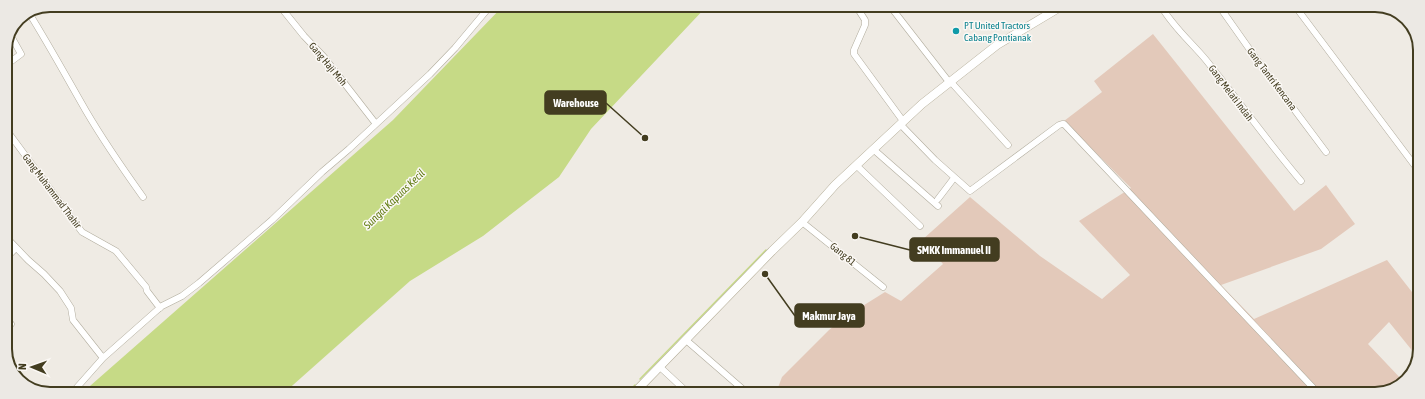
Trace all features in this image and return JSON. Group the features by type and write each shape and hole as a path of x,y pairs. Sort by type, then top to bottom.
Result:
{"main road":[{"path":"642,387 772,251 802,222 835,185 873,148 922,104 997,44 1052,12"}],"street":[{"name":"Gang Haji Moh","path":"285,12 304,36 324,57 376,124"},
{"path":"77,387 103,358 160,308 182,296 210,274 272,220 322,172 405,98 442,62 486,12"},
{"path":"860,12 865,20 865,25 854,50 854,54 901,123 954,178 970,191 1059,125 1064,124 1312,387"},
{"path":"895,12 950,82 1008,145"},
{"name":"Gang Melati Indah","path":"1165,12 1174,26 1205,59 1300,182"},
{"name":"Gang Tantri Kencana","path":"1223,12 1326,152"},
{"path":"1300,12 1413,163"},
{"path":"32,17 86,112 143,197"},
{"path":"12,61 21,54 13,40"},
{"name":"Gang Muhammad Thahir","path":"12,137 82,232 116,251 146,287 146,291 160,308"},
{"path":"873,148 917,189 938,206"},
{"path":"856,165 920,226"},
{"path":"938,199 954,178"},
{"name":"Gang 81","path":"802,222 883,287"},
{"path":"12,244 60,291 71,308 73,320 103,358"},
{"path":"12,252 16,248"},
{"path":"686,340 740,387"},
{"path":"660,367 682,387"}],"shaded area":[{"path":"1153,34 1294,211 1326,185 1355,224 1321,249 1221,285 1254,319 1387,260 1413,293 1413,352 1389,322 1368,344 1400,378 1388,385 1376,387 778,387 782,377 829,330 859,306 861,307 885,292 901,301 943,264 922,240 970,197 1040,256 1102,299 1130,275 1079,221 1131,188 1064,121 1102,92 1094,81"}],"water":[{"name":"Sungai Kapuas Kecil","path":"497,12 701,12 591,129 559,177 483,236 410,281 291,387 89,387 393,120"}],"waterway":[{"path":"640,379 766,250"}],"place":[{"name":"PT United Tractors Cabang Pontianak","path":"956,31"},
{"name":"Warehouse","path":"645,138"},
{"name":"SMKK Immanuel II","path":"855,236"},
{"name":"Makmur Jaya","path":"765,274"}]}
